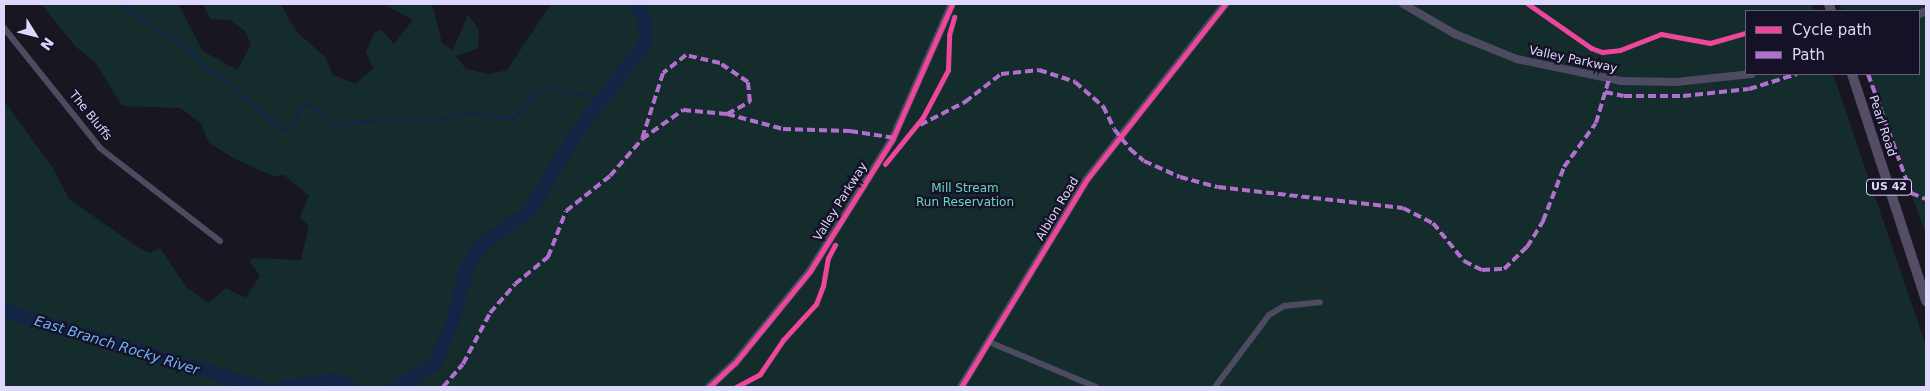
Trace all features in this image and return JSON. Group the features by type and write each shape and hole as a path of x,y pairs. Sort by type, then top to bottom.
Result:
{"main road":[{"name":"Pearl Road","path":"1852,75 1926,301"}],"street":[{"name":"Valley Parkway","path":"709,387 735,363 810,271 892,140 952,4"},
{"name":"Albion Road","path":"961,387 1087,179 1224,4"},
{"name":"Valley Parkway","path":"1403,4 1455,34 1517,59 1621,81 1676,82 1745,75"},
{"name":"The Bluffs","path":"4,28 100,148 220,241"},
{"path":"1215,387 1269,315 1284,306 1320,302"},
{"path":"989,342 1096,387"}],"green space":[{"name":"Mill Stream Run Reservation","path":"41,4 178,4 203,51 237,70 251,45 245,31 230,20 210,19 203,4 281,4 296,31 325,57 333,75 356,84 373,68 366,52 374,33 381,30 394,44 413,20 383,4 432,4 442,43 453,50 467,17 466,13 479,29 478,48 456,56 466,69 489,74 507,70 551,4 1812,4 1814,10 1745,10 1745,75 1833,75 1926,346 1926,387 4,387 4,101 53,168 69,199 136,246 150,253 160,248 186,287 209,303 226,288 246,298 260,275 249,261 255,258 301,260 309,226 300,217 309,196 284,175 273,176 235,159 209,143 201,123 180,108 122,106 96,63 76,47"},
{"path":"1839,4 1926,4 1926,234 1866,75 1920,75 1920,10 1842,10"}],"waterway":[{"path":"121,4 192,52 207,69 223,77 274,124 288,130 305,103 318,109 333,125 378,120 435,120 466,112 513,118 539,90 562,90 602,99"},
{"name":"East Branch Rocky River","path":"398,387 436,363 454,317 467,266 483,243 530,211 574,136 646,42 645,21 638,4"},
{"name":"East Branch Rocky River","path":"4,311 260,387"},
{"name":"East Branch Rocky River","path":"284,387 333,381 351,387"}],"marked path":[{"path":"443,387 463,364 490,313 515,284 548,257 566,211 610,176 642,139 683,110 727,114 750,102 748,82 720,63 686,55 663,73 642,139"},
{"path":"920,125 965,102 1001,74 1039,70 1075,82 1103,106 1114,129 1130,149 1144,161 1180,177 1218,187 1403,208 1433,223 1464,261 1482,270 1504,269 1527,247 1543,221 1564,167 1596,123 1609,79"},
{"path":"1605,92 1624,96 1683,96 1749,89 1794,75"},
{"path":"1868,75 1911,193 1926,199"},
{"path":"727,114 783,129 850,131 896,138"}],"cycle path":[{"path":"709,387 735,363 810,271 892,140 952,4"},
{"path":"961,387 1087,179 1225,4"},
{"path":"1528,4 1591,48 1602,52 1620,50 1661,34 1710,43 1745,33"},
{"path":"885,164 923,117 948,70 949,35 954,17"},
{"path":"736,387 760,374 783,340 816,304 823,286 828,258 835,245"}]}
